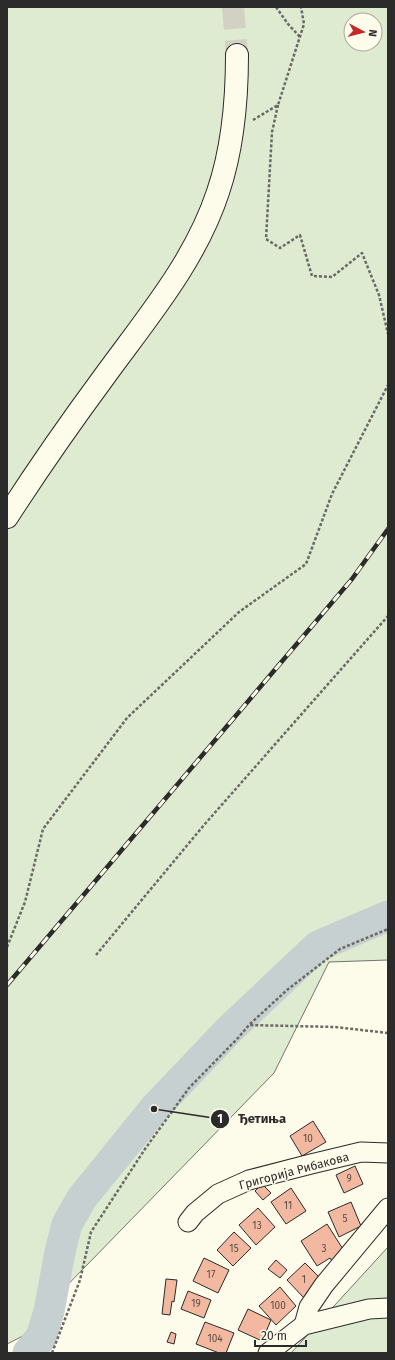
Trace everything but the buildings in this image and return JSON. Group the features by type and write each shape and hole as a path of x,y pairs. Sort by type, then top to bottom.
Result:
{"main road":[{"path":"7,517 103,378 183,267 204,226 218,194 225,170 233,129 237,86 237,55"}],"street":[{"name":"Григорија Рибакова","path":"188,1222 195,1213 218,1194 248,1180 361,1152 388,1153"},
{"path":"304,1325 309,1307 324,1285 388,1208"},
{"path":"268,1353 304,1325 369,1309 388,1308"}],"path":[{"path":"276,7 288,24 300,37"},
{"path":"301,7 304,24 278,105 272,132 266,239 280,248 300,235 312,276 332,277 362,253 379,295 388,334"},
{"path":"233,129 254,120 278,105"},
{"path":"7,947 25,902 43,829 127,718 239,612 306,564 332,494 388,385"},
{"path":"96,955 204,825 388,616"},
{"path":"52,1353 80,1280 91,1232 145,1149 188,1088 249,1025 287,990 340,949 388,929"},
{"path":"249,1025 335,1027 388,1033"}],"green space":[{"path":"7,7 388,7 388,960 329,962 274,1073 48,1305 23,1336 7,1344"},
{"path":"388,1247 388,1353 291,1353"}],"waterway":[{"path":"28,1353 41,1338 49,1311 67,1224 82,1198 154,1109 229,1030 318,946 388,916"}],"tunnel":[{"path":"233,7 237,55"}],"railway":[{"path":"7,985 352,579 388,529"}],"place":[{"name":"Ђетиња","path":"154,1109"}]}
